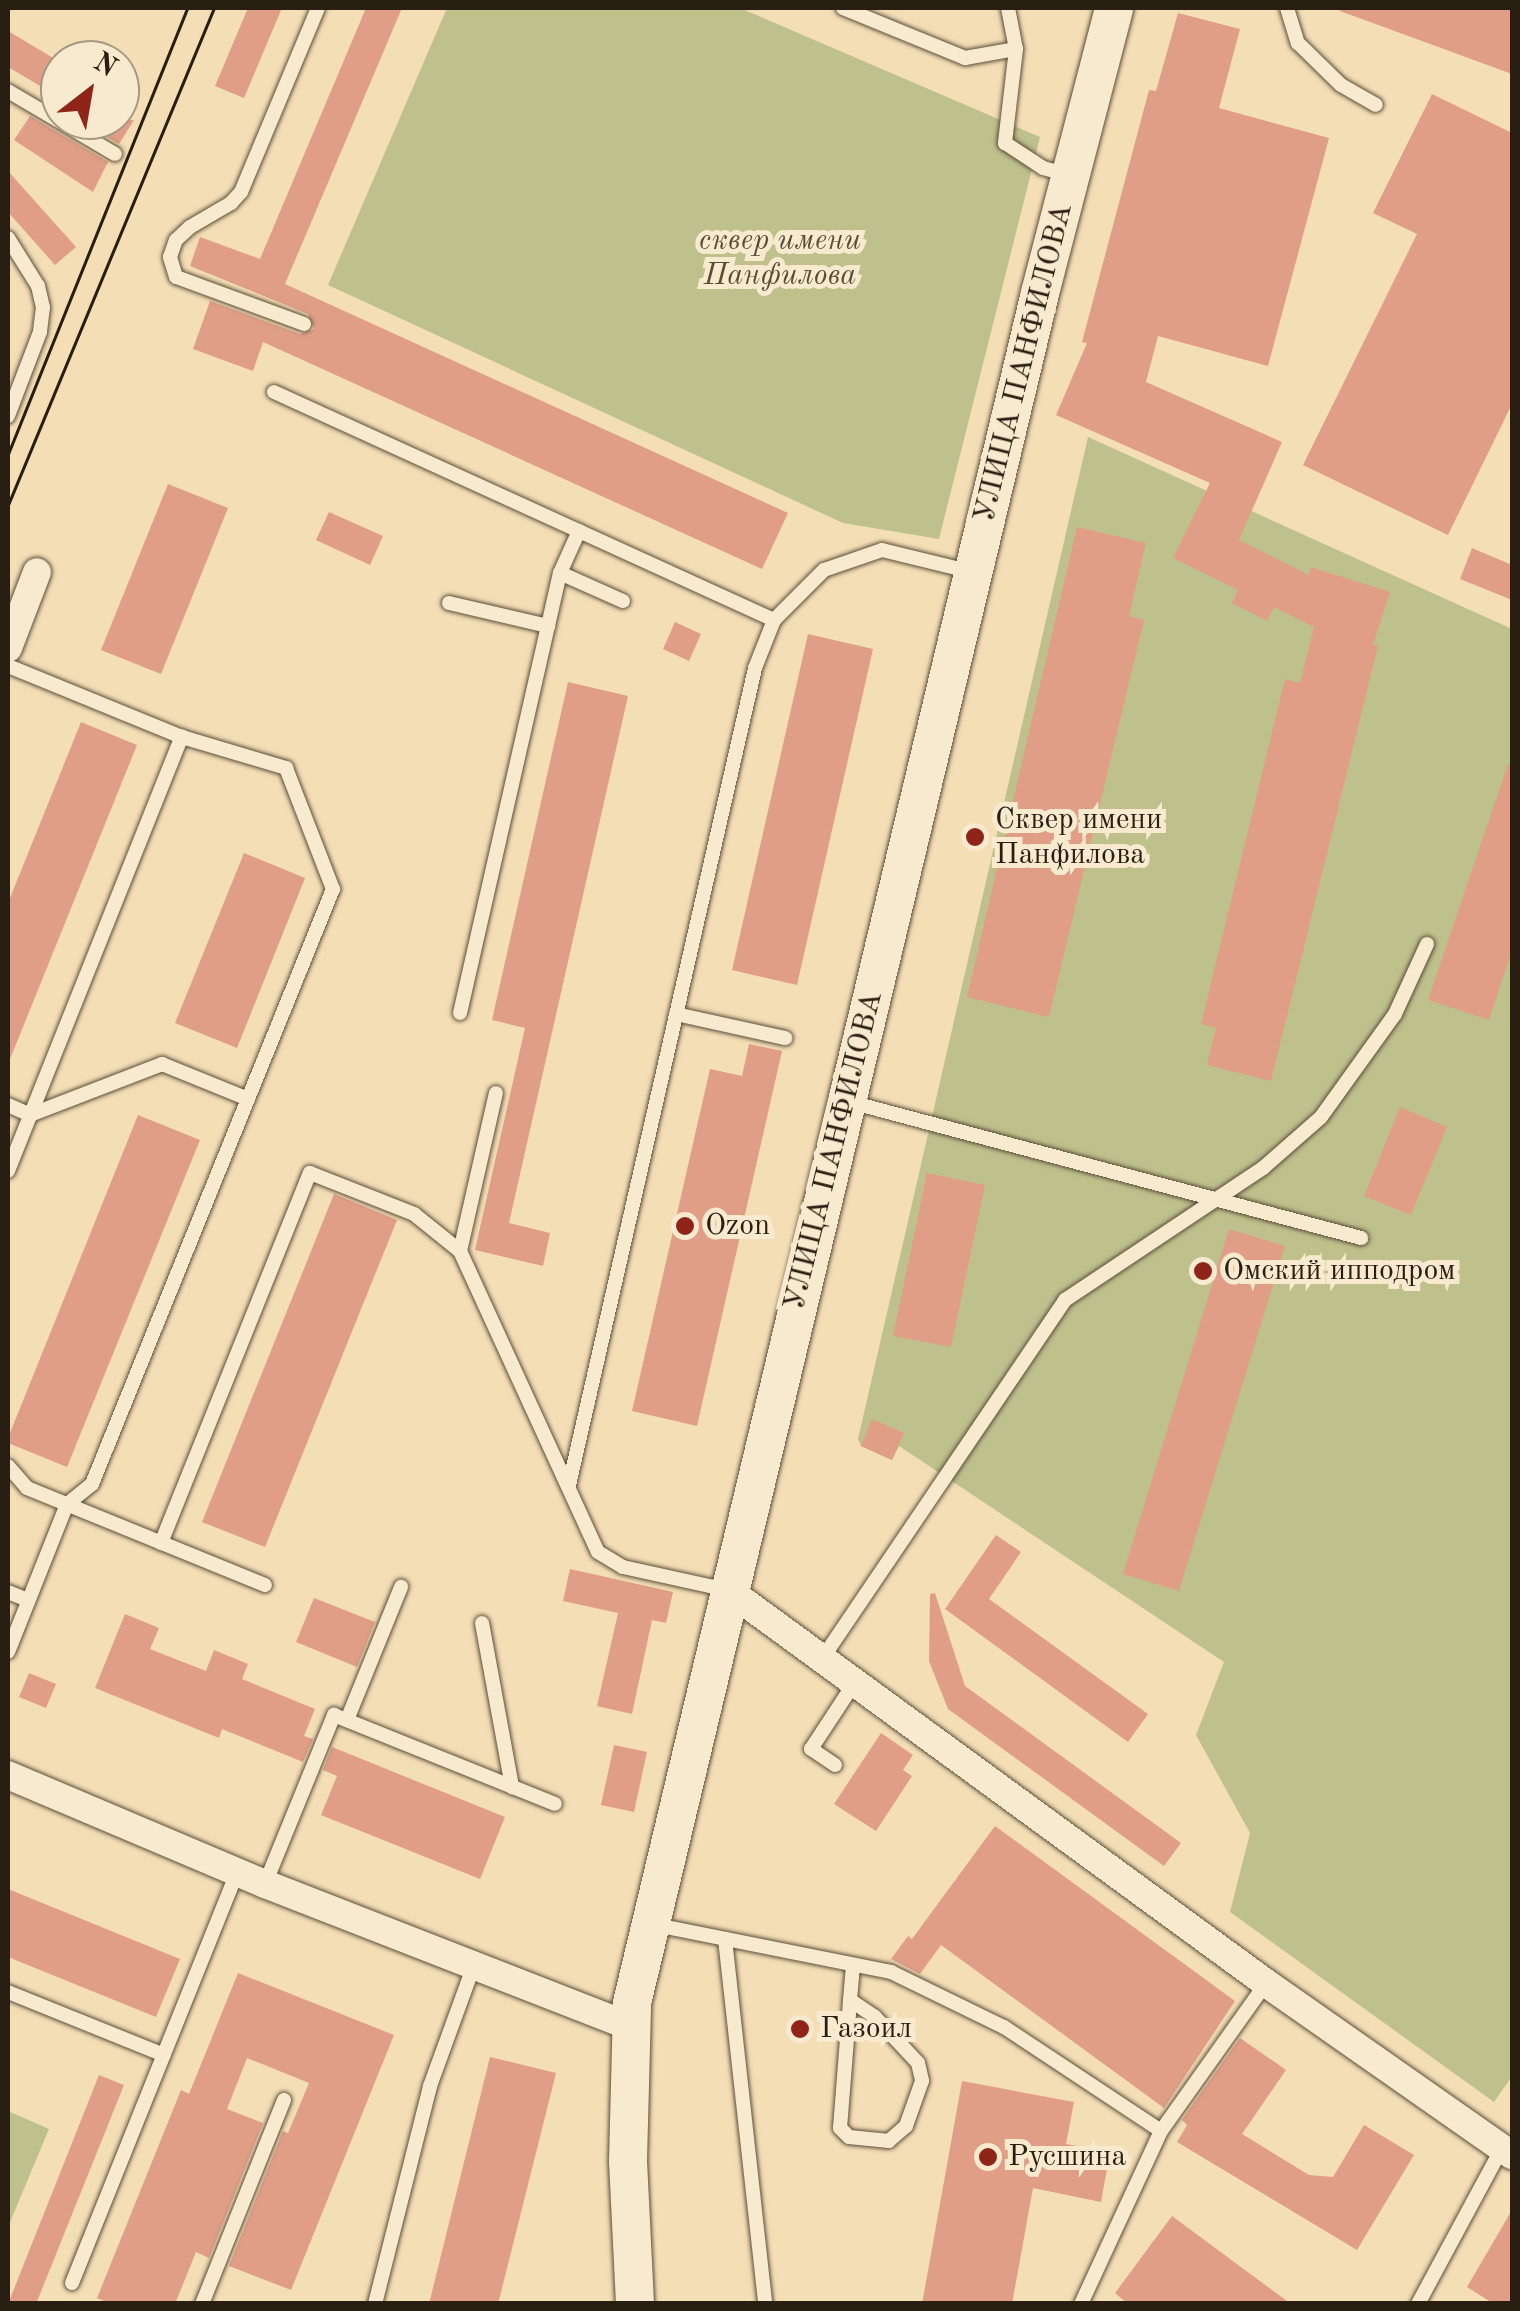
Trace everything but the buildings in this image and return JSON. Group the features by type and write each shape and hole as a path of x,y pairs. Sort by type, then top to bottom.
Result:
{"main road":[{"name":"УЛИЦА ПАНФИЛОВА","path":"635,2304 628,2161 630,2026 650,1924 973,572 1114,8"}],"street":[{"path":"9,640 37,572"},
{"path":"728,1590 1266,1983 1507,2152"},
{"path":"8,1775 265,1884 630,2026"}],"lane":[{"path":"304,324 176,276 170,257 176,240 190,227 232,203 241,192 318,8"},
{"path":"843,8 965,58 1016,50"},
{"path":"1008,8 1016,50 1006,143 1043,168 1070,176"},
{"path":"1288,8 1298,43 1342,85 1376,105"},
{"path":"8,90 116,154"},
{"path":"8,238 25,260 43,307 40,332 8,416"},
{"path":"274,392 774,620"},
{"path":"460,1014 560,573 580,531"},
{"path":"570,1485 755,668 774,620 824,570 882,550 973,572"},
{"path":"560,573 622,601"},
{"path":"449,604 548,626"},
{"path":"8,666 182,737 286,768 332,889 92,1484 67,1504 8,1652"},
{"path":"8,1171 182,737"},
{"path":"822,1659 1065,1300 1264,1168 1321,1117 1395,1014 1427,944"},
{"path":"676,1014 785,1038"},
{"path":"8,1105 30,1114 162,1064 248,1098"},
{"path":"460,1251 496,1093"},
{"path":"846,1101 1361,1238"},
{"path":"160,1543 310,1172 414,1214 460,1251 598,1552 623,1567 728,1590"},
{"path":"8,1466 27,1488 265,1585"},
{"path":"347,1720 401,1587"},
{"path":"8,1592 28,1600"},
{"path":"482,1624 512,1787"},
{"path":"835,1764 811,1749 855,1682"},
{"path":"265,1884 334,1714 555,1804"},
{"path":"72,2283 237,1872"},
{"path":"650,1924 892,1972 1004,2027 1161,2130"},
{"path":"725,1939 764,2304"},
{"path":"375,2304 430,2086 474,1965"},
{"path":"850,2000 875,2016 918,2063 922,2082 906,2126 889,2141 850,2137 840,2128 850,2000 853,1965"},
{"path":"1081,2304 1161,2130 1266,1983"},
{"path":"8,1992 164,2055"},
{"path":"202,2304 284,2100"},
{"path":"1418,2304 1507,2152"}],"green space":[{"name":"сквер имени Панфилова","path":"447,8 740,8 1040,137 939,539 843,523 328,285"},
{"name":"Омский ипподром","path":"1088,437 1512,629 1512,2076 1494,2102 1230,1912 1250,1833 1196,1735 1224,1662 899,1446 892,1460 861,1446 858,1439"},
{"path":"8,2111 49,2129 8,2227"}],"tram line":[{"path":"8,454 187,8"},
{"path":"8,505 214,8"}],"place":[{"name":"Сквер имени Панфилова","path":"975,837"},
{"name":"Ozon","path":"685,1226"},
{"name":"Омский ипподром","path":"1203,1271"},
{"name":"Газоил","path":"800,2029"},
{"name":"Русшина","path":"988,2157"}]}
